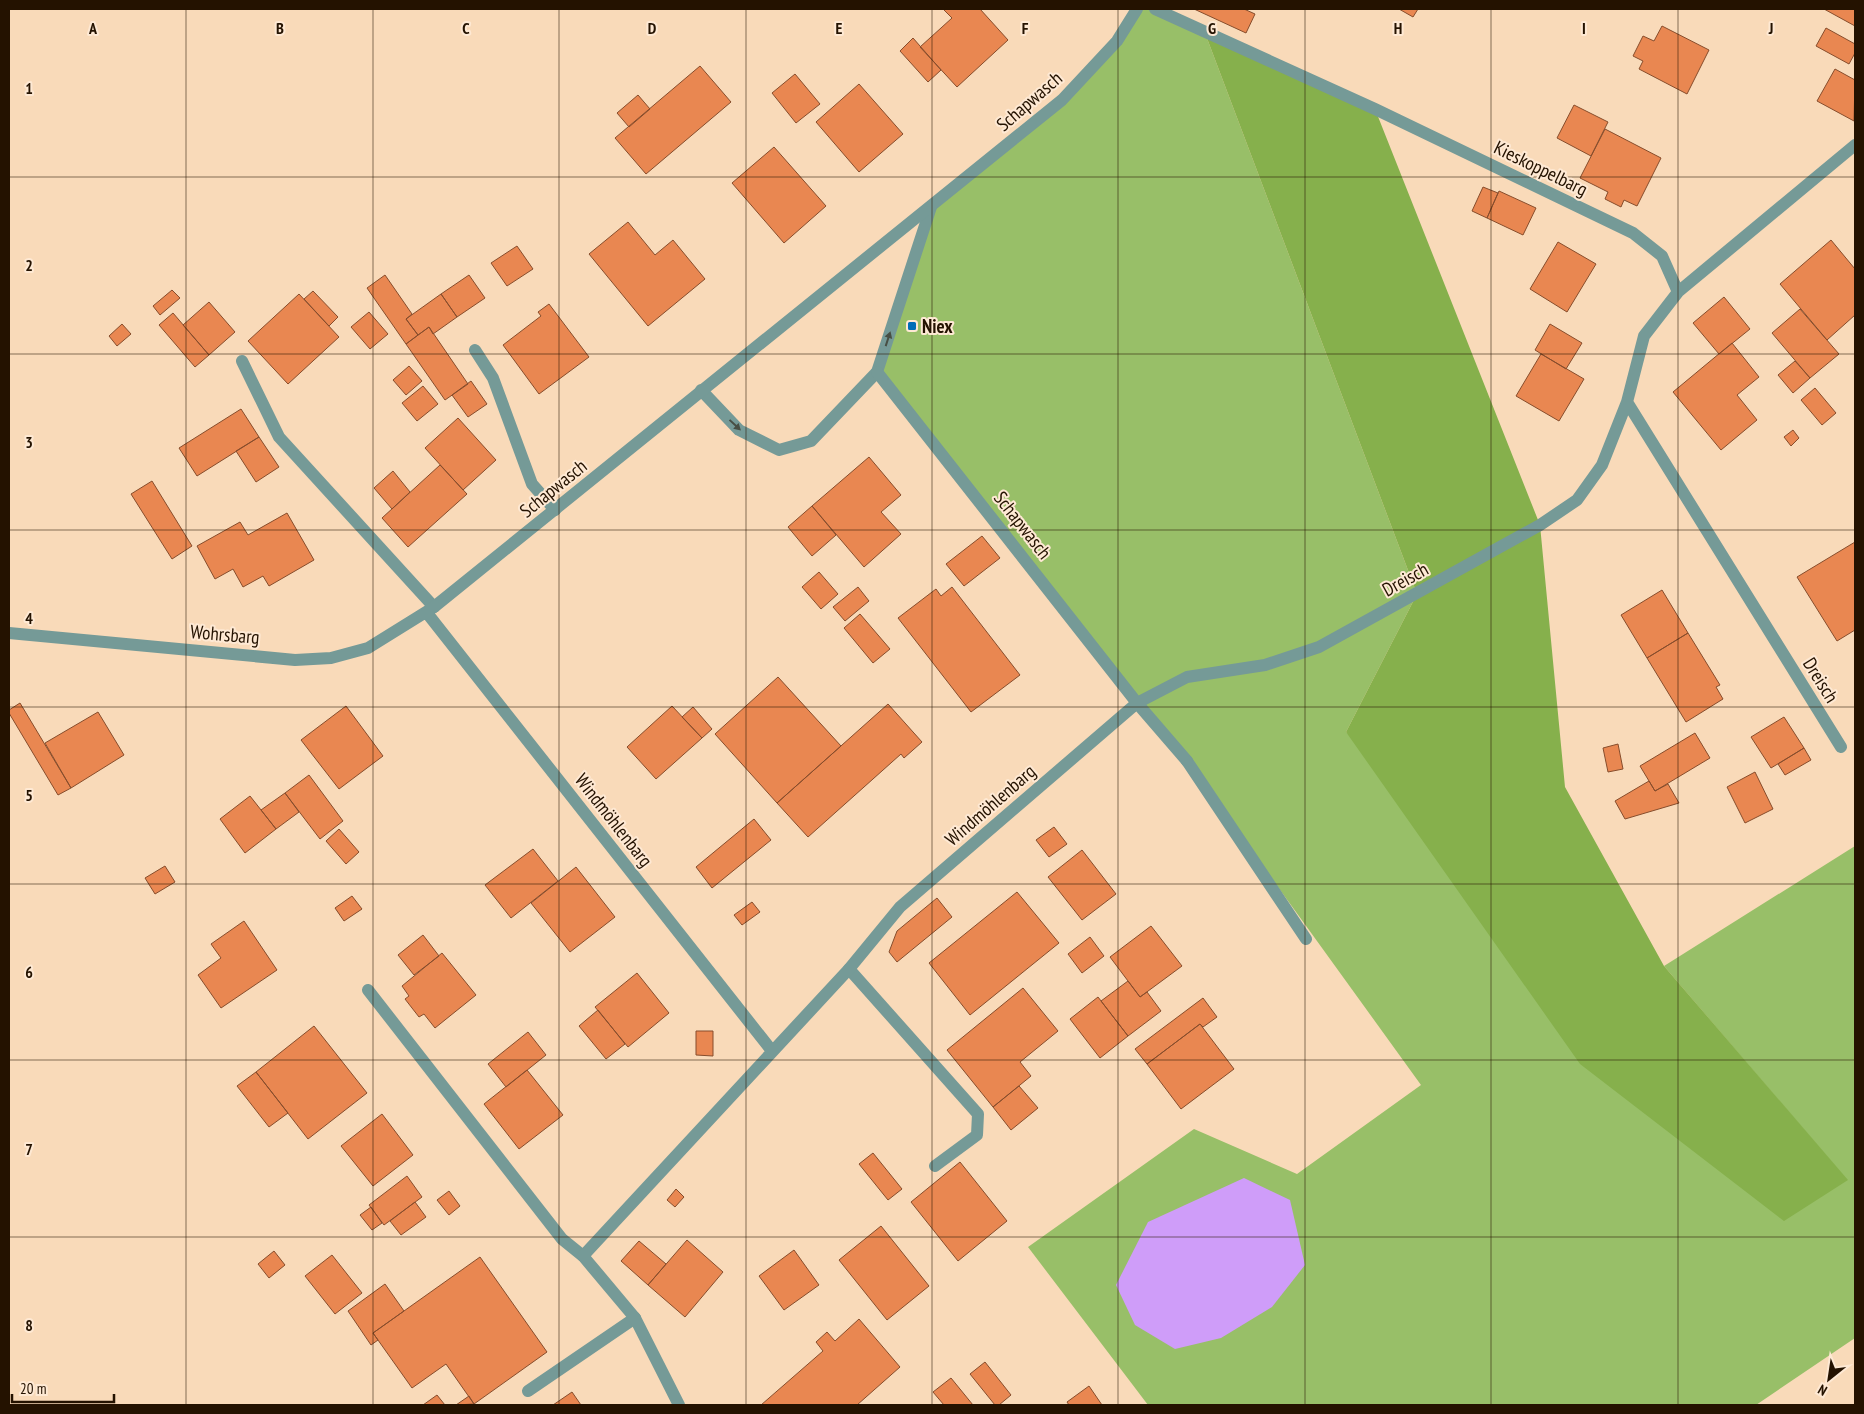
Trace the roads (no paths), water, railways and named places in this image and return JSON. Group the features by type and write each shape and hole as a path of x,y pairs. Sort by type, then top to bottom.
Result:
{"street":[{"name":"Schapwasch","path":"430,610 1062,100 1118,41 1137,9"},
{"name":"Kieskoppelbarg","path":"1155,9 1375,109 1633,233 1662,256 1678,292"},
{"path":"1678,292 1855,145"},
{"path":"701,390 739,430 779,450 811,441 877,372 931,207"},
{"name":"Dreisch","path":"1137,703 1187,677 1265,665 1319,647 1540,525 1577,500 1602,464 1627,402 1644,336 1678,292"},
{"path":"475,350 493,378 532,484 555,510"},
{"name":"Windmöhlenbarg","path":"242,362 279,437 430,610 772,1051"},
{"name":"Schapwasch","path":"877,372 1137,703 1187,761 1306,939"},
{"name":"Dreisch","path":"1627,402 1841,747"},
{"name":"Wohrsbarg","path":"9,633 295,660 331,658 368,648 430,610"},
{"name":"Windmöhlenbarg","path":"584,1256 849,969 900,907 1137,703"},
{"path":"849,969 978,1114 977,1135 935,1166"},
{"path":"368,990 562,1239 584,1256 635,1318 679,1405"},
{"path":"528,1391 635,1318"}],"place":[{"name":"Niex","path":"912,326"}]}
